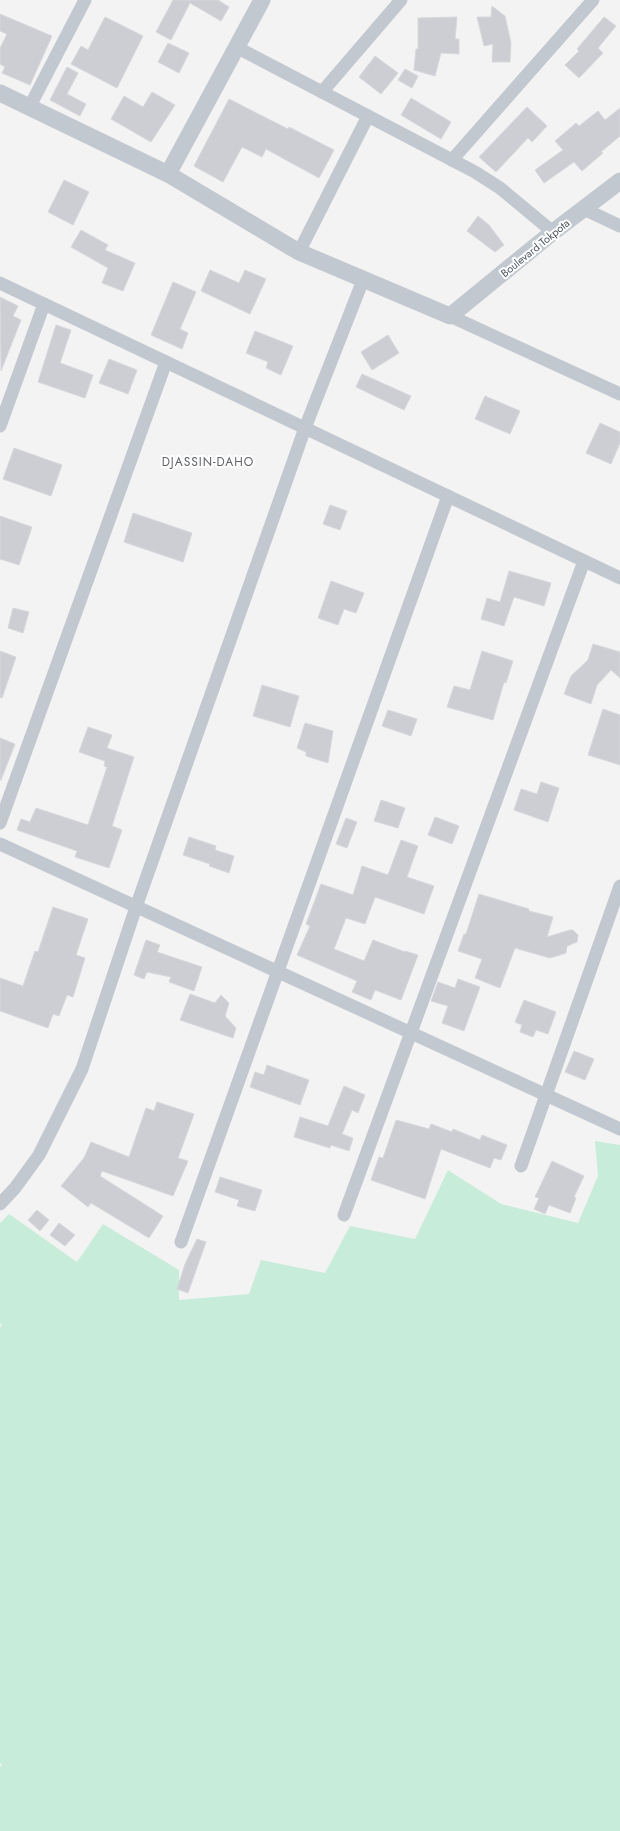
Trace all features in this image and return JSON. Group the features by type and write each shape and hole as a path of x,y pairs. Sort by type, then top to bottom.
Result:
{"street":[{"path":"30,106 85,0"},
{"path":"168,174 262,0"},
{"path":"322,92 401,0"},
{"path":"452,160 593,0"},
{"path":"236,47 452,160 500,188 553,232"},
{"path":"0,93 30,106 168,174 299,252 450,316 620,394"},
{"path":"299,252 368,116"},
{"name":"Boulevard Tokpota","path":"450,316 553,232 620,181"},
{"path":"584,208 620,226"},
{"path":"0,1204 15,1188 39,1155 82,1069 136,907 305,428 363,280"},
{"path":"0,283 620,578"},
{"path":"0,426 44,304"},
{"path":"0,823 166,362"},
{"path":"181,1242 448,496"},
{"path":"344,1215 584,561"},
{"path":"0,844 620,1129"},
{"path":"522,1166 620,886"}],"green space":[{"path":"595,1141 620,1145 620,1831 0,1831 0,1767 2,1765 0,1763 0,1327 2,1326 0,1323 0,1223 9,1214 77,1262 103,1224 179,1270 179,1300 249,1294 261,1260 325,1273 350,1226 415,1239 448,1170 501,1204 578,1223 598,1176"}],"building":[{"path":"173,0 218,0 229,7 221,21 190,3 171,40 156,32"},
{"path":"492,6 505,16 511,43 510,62 492,62 493,44 484,46 477,17 491,17"},
{"path":"0,14 52,36 30,85 2,73 5,67 0,64 0,48 7,34 0,31"},
{"path":"105,17 143,36 117,88 71,64 81,46 88,50"},
{"path":"457,17 455,39 459,39 459,54 441,53 435,76 414,70 416,49 418,49 418,18"},
{"path":"604,17 616,26 598,48 603,53 579,78 565,65 579,51 577,49"},
{"path":"168,43 189,53 179,73 158,62"},
{"path":"375,56 398,73 381,94 359,77"},
{"path":"67,67 78,73 67,94 86,104 80,116 50,100"},
{"path":"405,69 418,76 412,88 398,80"},
{"path":"152,92 175,105 151,142 111,119 124,96 143,107"},
{"path":"411,98 451,122 441,139 401,115"},
{"path":"229,99 288,129 289,127 334,150 319,178 266,149 262,157 242,147 223,182 194,166"},
{"path":"527,107 547,126 532,142 528,138 496,172 479,157"},
{"path":"620,108 620,136 601,152 603,153 582,171 574,162 544,183 535,170 563,150 555,141 576,123 579,126 598,111 605,120"},
{"path":"64,180 89,192 73,225 48,212"},
{"path":"478,216 489,225 504,245 495,252 467,231"},
{"path":"81,230 108,245 105,250 135,263 123,291 102,283 108,268 71,247"},
{"path":"210,270 239,283 245,270 266,279 250,314 201,291"},
{"path":"173,282 196,292 180,329 188,333 182,349 151,335"},
{"path":"0,297 18,306 13,316 21,320 1,371"},
{"path":"56,325 71,330 60,363 93,375 85,398 38,382"},
{"path":"255,331 293,346 281,375 266,368 268,362 246,353"},
{"path":"388,335 399,353 372,370 361,352"},
{"path":"109,359 137,370 128,394 99,383"},
{"path":"362,374 411,396 404,410 356,387"},
{"path":"485,396 520,411 510,434 475,419"},
{"path":"600,423 620,432 620,443 611,464 586,453"},
{"path":"14,448 62,465 51,496 3,479"},
{"path":"330,505 347,511 340,530 323,524"},
{"path":"133,513 192,533 183,562 124,542"},
{"path":"0,516 32,527 19,565 0,559"},
{"path":"509,571 551,583 544,606 514,597 504,626 481,619 487,598 500,602"},
{"path":"331,581 364,593 356,613 344,609 338,625 318,618"},
{"path":"13,608 29,612 23,633 8,628"},
{"path":"593,644 620,652 620,678 611,670 597,685 591,704 564,694 571,676 588,660"},
{"path":"0,651 16,657 2,698 0,697"},
{"path":"482,651 513,661 506,683 504,682 493,720 447,707 454,686 470,690"},
{"path":"262,685 299,696 290,727 253,716"},
{"path":"603,709 620,715 620,765 588,755"},
{"path":"388,710 417,719 411,736 382,726"},
{"path":"305,723 333,731 328,763 306,756 306,752 297,748"},
{"path":"88,727 112,735 107,748 134,757 112,826 122,830 109,868 75,857 77,851 17,830 21,819 30,822 36,808 88,825 107,767 104,766 105,761 79,752"},
{"path":"0,738 15,744 1,780 0,780"},
{"path":"541,782 559,788 548,822 514,810 521,789 537,794"},
{"path":"381,800 405,808 398,828 374,821"},
{"path":"435,817 459,826 452,844 428,835"},
{"path":"346,818 357,822 347,848 336,844"},
{"path":"189,837 216,846 215,850 234,856 229,873 209,866 210,864 183,855"},
{"path":"401,840 418,846 407,877 434,886 424,914 375,897 365,924 346,918 334,949 364,961 373,940 405,952 418,955 401,1000 375,990 371,1000 352,992 357,981 297,955 310,926 306,924 321,884 353,895 362,866 388,875"},
{"path":"479,894 529,909 529,911 553,917 547,937 573,930 578,935 577,942 567,946 566,953 550,958 515,948 500,988 475,978 482,959 458,951 464,934 466,934"},
{"path":"53,907 88,919 76,955 85,958 73,997 67,995 59,1016 53,1014 48,1028 0,1011 0,978 23,986 35,951 38,952"},
{"path":"146,940 160,945 157,952 202,967 194,991 169,982 171,977 147,972 144,979 134,975"},
{"path":"458,979 480,987 464,1031 442,1023 448,1006 431,1001 438,982 455,988"},
{"path":"190,994 215,1003 221,995 229,1003 225,1016 236,1028 233,1038 180,1020"},
{"path":"524,1000 556,1012 548,1034 536,1030 533,1037 520,1032 522,1025 515,1022"},
{"path":"574,1051 594,1059 585,1080 565,1072"},
{"path":"267,1065 309,1080 300,1105 250,1087 255,1072 264,1075"},
{"path":"344,1086 365,1095 358,1113 352,1110 342,1134 353,1138 349,1151 331,1145 330,1148 294,1137 300,1117 328,1126"},
{"path":"157,1102 194,1114 178,1158 188,1161 173,1196 102,1171 100,1176 163,1216 149,1238 91,1203 88,1207 61,1186 84,1158 91,1142 129,1157 146,1108 154,1111"},
{"path":"396,1120 429,1129 431,1124 452,1132 453,1129 480,1140 482,1135 507,1145 501,1160 494,1158 490,1168 441,1149 425,1199 371,1180 379,1157 383,1158"},
{"path":"552,1161 584,1176 574,1197 576,1198 570,1213 549,1205 545,1214 534,1209 539,1198 535,1197"},
{"path":"220,1177 262,1190 255,1211 237,1206 239,1200 215,1192"},
{"path":"37,1210 49,1220 40,1231 28,1220"},
{"path":"59,1223 75,1235 65,1246 50,1235"},
{"path":"197,1239 206,1242 188,1293 177,1289 185,1264"}],"district":[{"name":"DJASSIN-DAHO","path":"208,462"}]}
